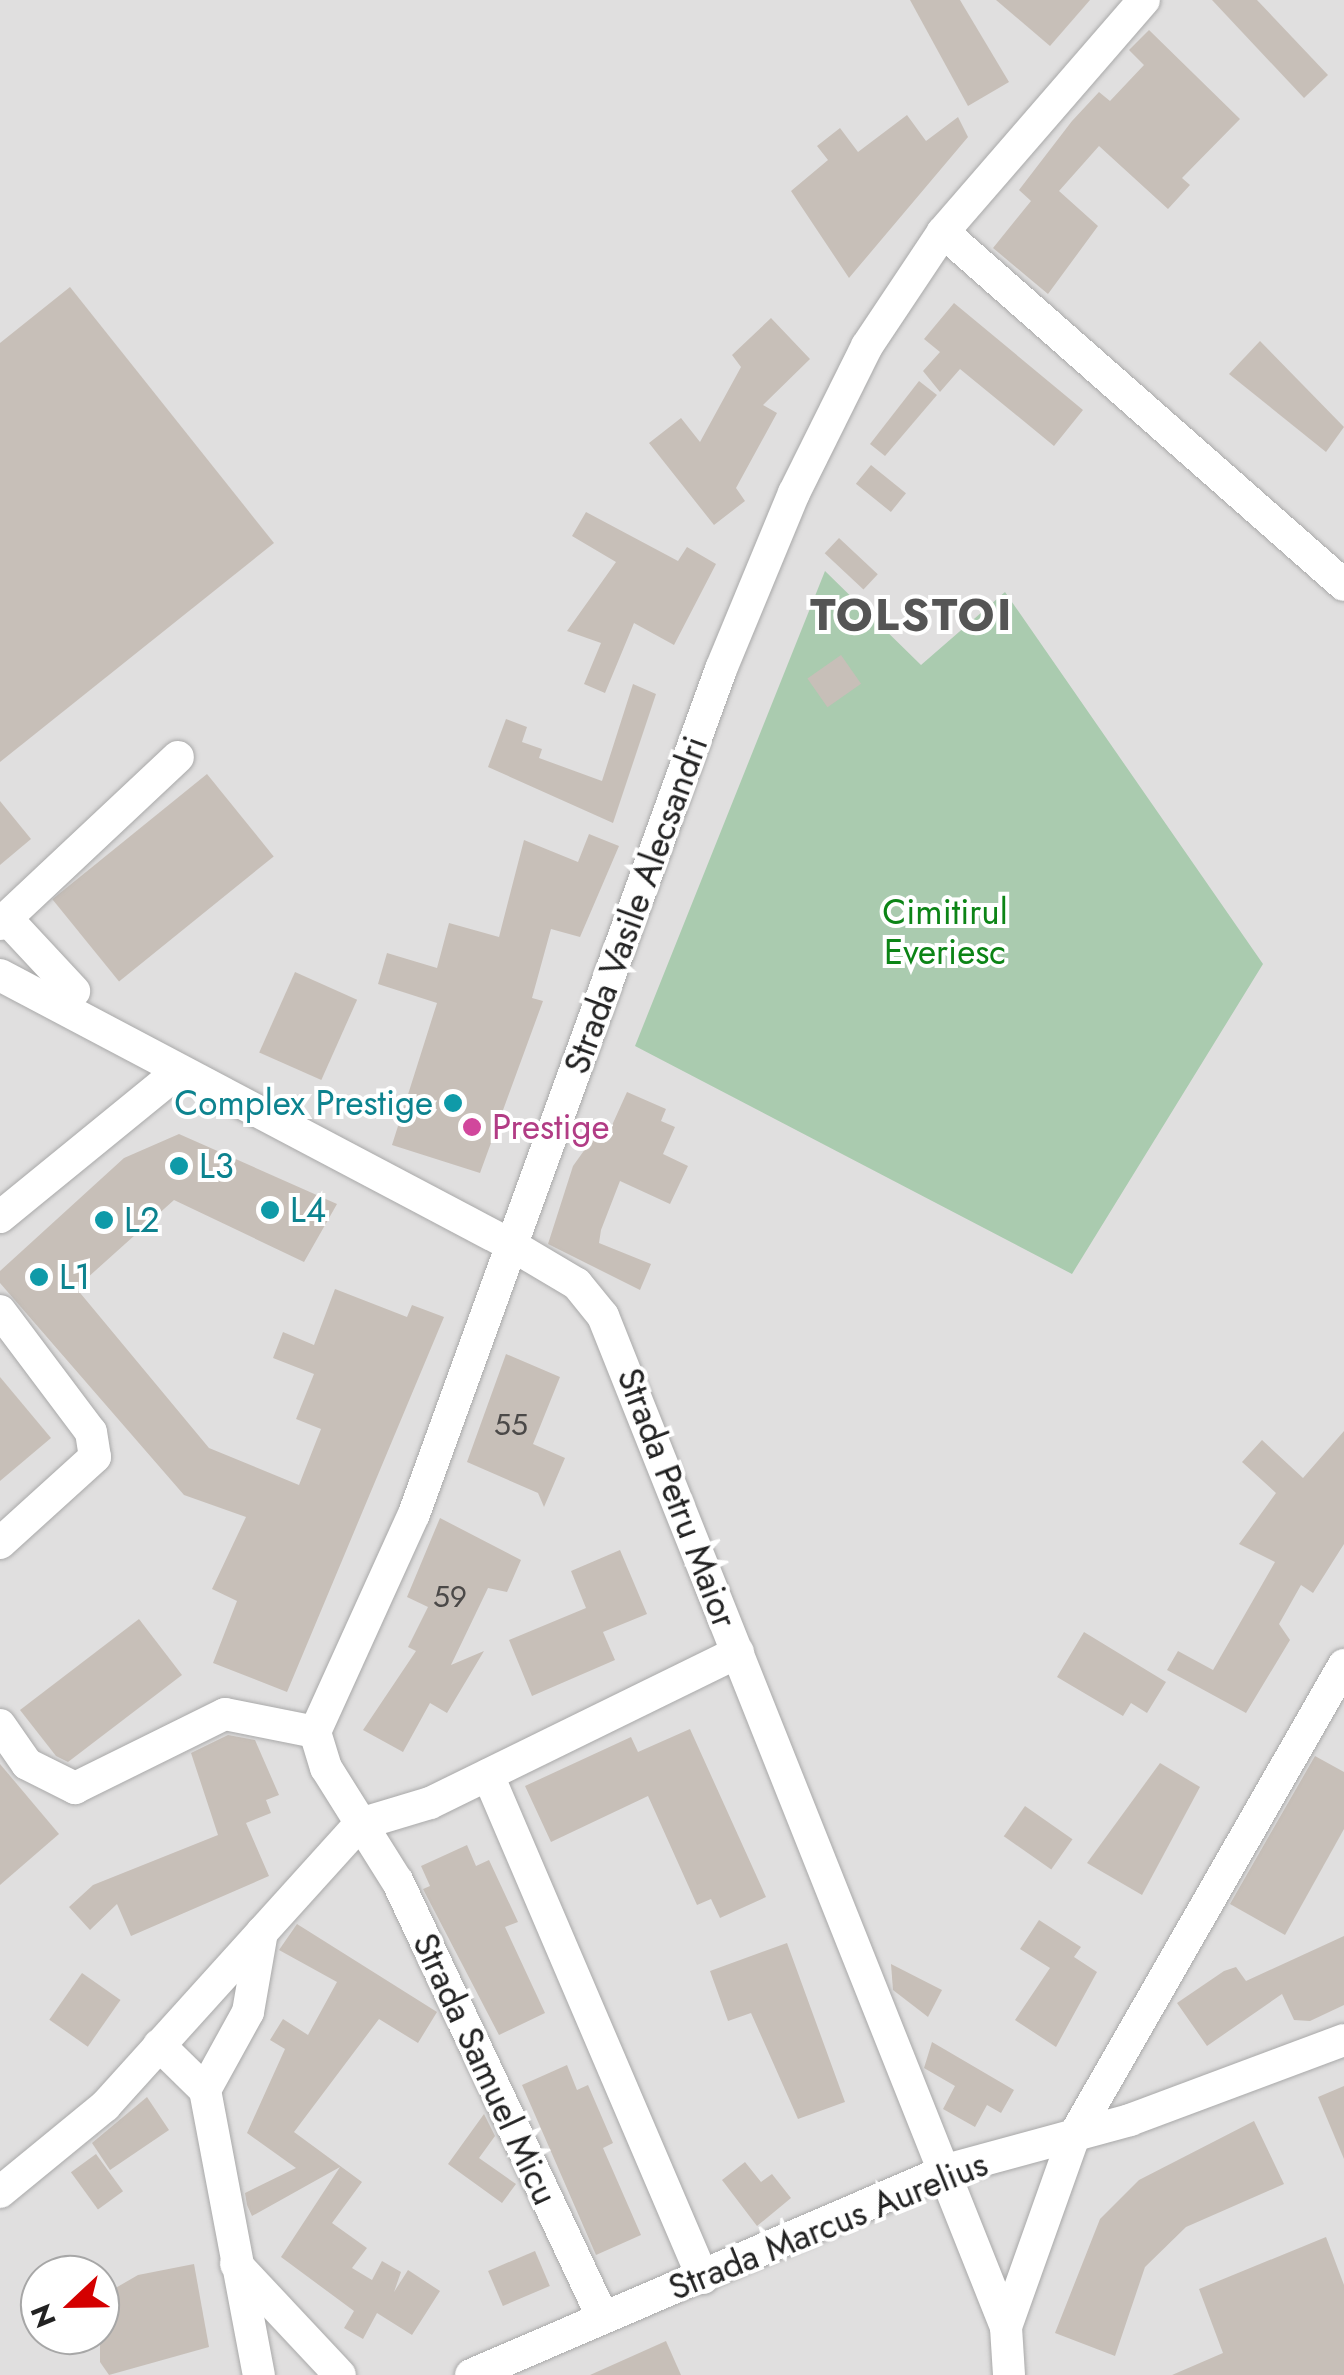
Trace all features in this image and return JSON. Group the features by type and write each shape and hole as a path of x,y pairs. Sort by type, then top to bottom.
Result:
{"street":[{"name":"Strada Vasile Alecsandri","path":"315,1732 414,1514 794,493 867,346 943,232 1144,0"},
{"path":"943,232 1344,584"},
{"path":"74,991 3,921 178,757"},
{"name":"Strada Petru Maior","path":"0,975 513,1246 577,1284 603,1316 950,2168 1006,2326"},
{"path":"1,1215 179,1071"},
{"path":"0,1311 91,1432 95,1457 0,1543"},
{"path":"0,2192 105,2106 360,1824 488,1774 738,1652"},
{"path":"1009,2375 1006,2326 1074,2136 1344,1664"},
{"path":"3,1734 49,1782 76,1788 225,1714 315,1732 360,1824"},
{"path":"488,1774 703,2278"},
{"name":"Strada Samuel Micu","path":"360,1824 397,1881 602,2318"},
{"path":"206,2090 248,2012 262,1932"},
{"name":"Strada Marcus Aurelius","path":"471,2375 950,2168 1074,2136 1344,2040"},
{"path":"160,2045 206,2090 233,2261 260,2375"},
{"path":"233,2261 340,2375"}],"shaded area":[{"path":"0,0 1344,0 1344,2375 0,2375"}],"green space":[{"name":"Cimitirul Everiesc","path":"825,571 921,665 1005,592 1263,964 1072,1274 635,1046"}],"building":[{"path":"910,0 960,0 1009,82 968,106"},
{"path":"996,0 1090,0 1050,46"},
{"path":"1212,0 1257,0 1328,75 1304,98"},
{"path":"1149,30 1240,119 1182,178 1190,185 1168,209 1099,146 1059,191 1098,226 1048,294 993,248 1031,201 1019,190 1072,121 1099,92 1110,101 1144,65 1129,50"},
{"path":"907,115 926,141 958,117 968,137 849,278 791,191 828,160 817,146 840,128 858,152"},
{"path":"70,287 274,543 0,762 0,343"},
{"path":"954,303 1083,410 1054,446 960,369 940,392 923,371 940,352 924,339"},
{"path":"771,318 810,359 763,405 777,413 736,488 745,501 714,525 649,443 681,418 700,442 741,367 732,355"},
{"path":"1260,341 1344,427 1326,452 1229,374"},
{"path":"919,381 937,395 885,456 870,444"},
{"path":"871,465 906,493 891,512 856,484"},
{"path":"586,512 678,561 687,547 716,564 674,645 634,623 605,693 584,684 601,643 567,631 616,562 572,536"},
{"path":"839,538 878,574 863,590 825,553"},
{"path":"841,655 861,684 827,707 807,679"},
{"path":"633,684 656,694 613,823 488,767 506,719 527,727 522,742 542,749 539,758 602,781"},
{"path":"207,774 274,856 119,982 52,899"},
{"path":"0,801 31,839 0,865"},
{"path":"589,834 619,846 580,937 551,929 532,998 543,1001 480,1173 392,1145 437,1003 378,984 387,953 437,968 449,923 499,937 524,840 578,862"},
{"path":"295,972 357,1000 321,1080 259,1052"},
{"path":"627,1092 666,1109 661,1121 675,1127 663,1154 688,1166 670,1204 620,1181 601,1230 599,1243 651,1264 640,1290 548,1244 573,1166 593,1138 604,1143"},
{"path":"179,1134 337,1204 304,1262 174,1200 76,1288 209,1448 299,1485 321,1429 296,1419 314,1374 273,1358 283,1332 314,1345 335,1289 407,1317 412,1305 444,1317 287,1692 213,1663 237,1601 212,1589 246,1517 184,1495 0,1283 0,1271 124,1158"},
{"path":"506,1354 560,1377 533,1444 565,1458 544,1507 538,1493 467,1462"},
{"path":"0,1377 51,1438 0,1481"},
{"path":"1344,1431 1344,1544 1313,1593 1301,1585 1279,1624 1290,1640 1246,1713 1167,1670 1178,1651 1213,1670 1275,1562 1239,1544 1276,1493 1242,1462 1262,1440 1303,1478"},
{"path":"440,1518 521,1560 507,1592 488,1588 451,1665 484,1651 447,1713 430,1703 403,1752 363,1730 416,1651 408,1647 428,1607 407,1597"},
{"path":"620,1550 647,1614 603,1632 615,1660 532,1696 509,1640 586,1608 571,1571"},
{"path":"139,1619 182,1675 68,1762 56,1756 20,1710"},
{"path":"1084,1632 1166,1682 1147,1713 1131,1703 1123,1716 1057,1677"},
{"path":"690,1729 766,1897 720,1918 711,1899 697,1905 648,1796 551,1842 525,1786 631,1737 638,1752"},
{"path":"228,1735 255,1740 279,1795 266,1800 271,1813 246,1823 269,1876 131,1936 117,1904 90,1930 69,1907 93,1885 218,1835 191,1753"},
{"path":"1315,1756 1344,1772 1344,1829 1285,1935 1230,1904"},
{"path":"1160,1763 1200,1787 1142,1895 1087,1863"},
{"path":"0,1764 59,1834 0,1885"},
{"path":"1025,1806 1073,1839 1051,1870 1004,1836"},
{"path":"467,1845 476,1866 489,1860 518,1922 505,1927 545,2013 499,2035 423,1889 430,1886 421,1866"},
{"path":"1039,1920 1081,1947 1074,1957 1097,1972 1056,2047 1015,2020 1050,1968 1020,1949"},
{"path":"297,1924 437,2012 418,2043 379,2019 294,2132 362,2182 332,2223 367,2248 352,2268 372,2280 382,2261 401,2272 394,2292 408,2270 440,2291 412,2335 377,2313 363,2339 344,2328 354,2311 281,2257 340,2167 252,2216 247,2205 245,2193 296,2168 247,2133 285,2049 270,2040 283,2019 308,2035 337,1982 279,1950"},
{"path":"1344,1936 1344,2005 1310,2021 1294,2020 1282,1994 1207,2046 1177,2003 1224,1971 1236,1967 1246,1981"},
{"path":"787,1943 845,2102 798,2119 751,2013 728,2021 710,1971"},
{"path":"891,1964 942,1990 928,2017 893,1990"},
{"path":"82,1973 121,2000 88,2047 49,2020"},
{"path":"932,2042 1014,2090 1001,2113 987,2105 975,2127 943,2109 955,2086 924,2068"},
{"path":"567,2065 577,2090 588,2085 613,2143 603,2148 641,2235 596,2255 522,2085"},
{"path":"1344,2086 1344,2159 1318,2097"},
{"path":"147,2097 169,2130 110,2170 92,2143"},
{"path":"484,2114 495,2136 479,2158 516,2184 502,2203 448,2164"},
{"path":"1254,2121 1284,2184 1186,2227 1145,2267 1115,2356 1055,2333 1100,2219 1139,2180"},
{"path":"96,2154 123,2191 98,2209 71,2172"},
{"path":"745,2162 761,2182 772,2174 791,2198 757,2226 722,2180"},
{"path":"1326,2237 1344,2285 1344,2375 1172,2375 1223,2353 1199,2289"},
{"path":"535,2251 550,2286 503,2306 488,2271"},
{"path":"194,2264 209,2347 109,2375 100,2355 120,2355 120,2285 138,2275"},
{"path":"666,2341 681,2375 590,2375"}],"place":[{"name":"Complex Prestige","path":"453,1103"},
{"name":"Prestige","path":"472,1127"},
{"name":"L3","path":"179,1166"},
{"name":"L4","path":"270,1210"},
{"name":"L2","path":"104,1220"},
{"name":"L1","path":"39,1277"}],"district":[{"name":"TOLSTOI","path":"912,615"}]}
